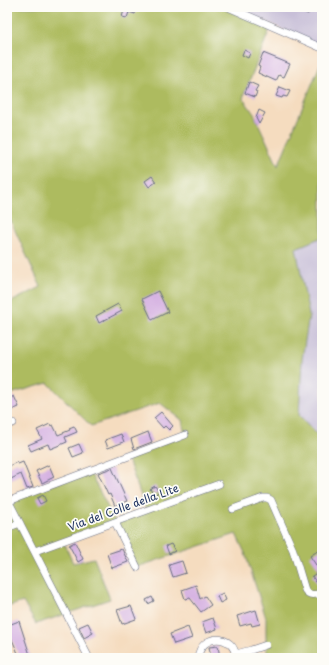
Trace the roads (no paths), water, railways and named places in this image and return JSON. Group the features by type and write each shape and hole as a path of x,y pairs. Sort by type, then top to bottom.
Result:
{"street":[{"path":"228,7 322,48"},
{"path":"89,658 8,499 185,435"},
{"name":"Via del Colle della Lite","path":"35,550 219,484"},
{"path":"233,509 263,498 271,500 293,550 305,590 311,595 322,594"},
{"path":"115,522 137,567"},
{"path":"7,528 20,523"},
{"path":"198,658 204,644 214,639 220,639 230,644 234,648 236,656 266,645"},
{"path":"251,650 254,658"}]}
